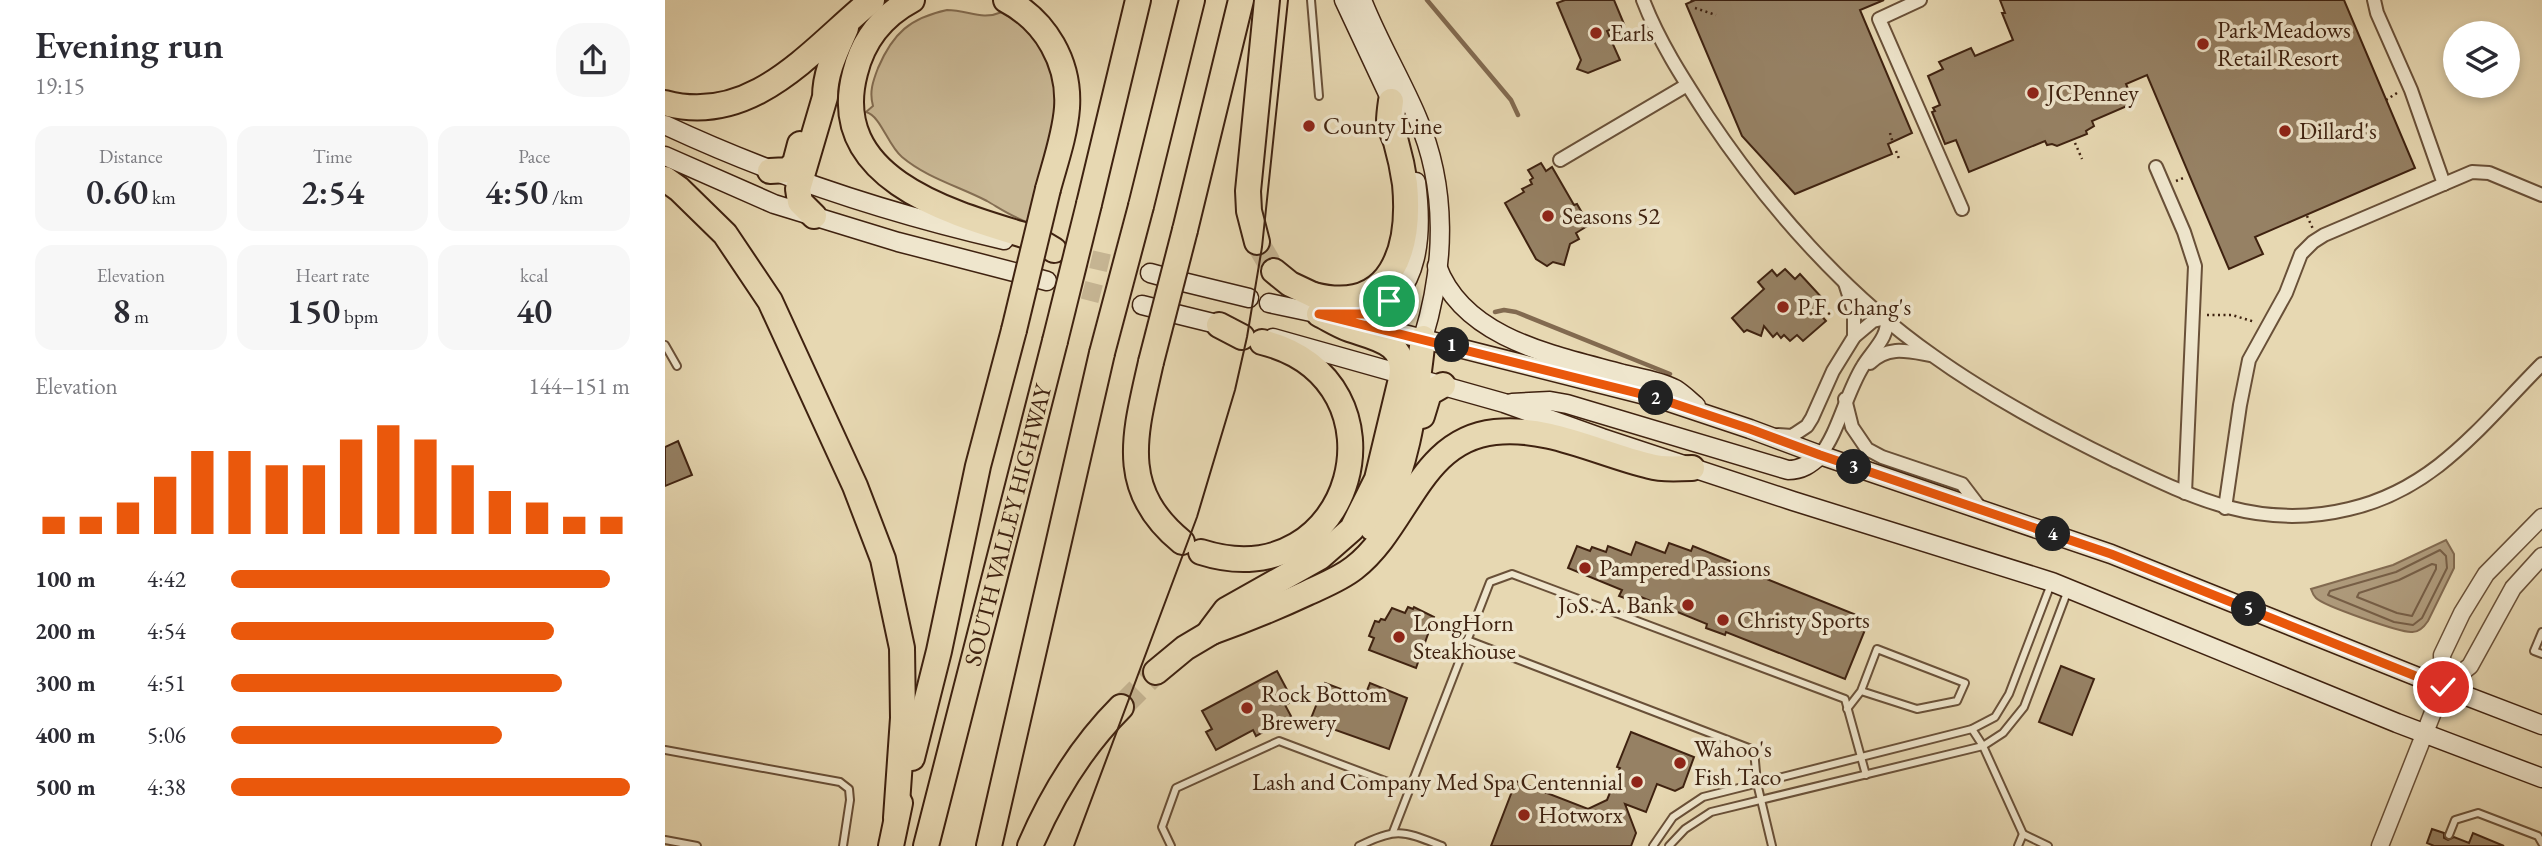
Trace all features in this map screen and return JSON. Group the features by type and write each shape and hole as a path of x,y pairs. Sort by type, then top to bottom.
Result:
{"highway":[{"path":"665,103 689,108 707,108 749,96 779,79 847,24 872,0"},
{"path":"912,0 880,23 859,60 853,78 852,101 856,130 862,143 882,171 907,190 1039,245"},
{"path":"891,846 939,651 978,466 1067,109 1064,72 1054,47 1039,25 1006,0"},
{"name":"SOUTH VALLEY HIGHWAY","path":"926,846 1090,204 1138,0"},
{"name":"SOUTH VALLEY HIGHWAY","path":"989,846 1102,353 1192,0"},
{"path":"1241,0 1151,362 1135,440 1136,473 1142,492 1159,521 1191,547 1240,560 1263,557 1296,545 1323,523 1347,479 1351,452 1350,436 1338,398 1309,365 1293,354 1246,334"},
{"path":"1257,242 1249,211 1248,191 1267,0"},
{"path":"814,216 800,202 799,181 825,97 825,83 832,60 847,24"},
{"path":"770,171 788,170 795,163 816,93 825,83"},
{"path":"1317,304 1327,298 1344,298 1370,292 1387,278 1395,266 1403,241 1406,206 1401,161 1389,124 1391,101"},
{"path":"665,179 725,234 770,301 855,485 883,558 902,648 903,718 896,818"},
{"path":"1156,671 1185,648 1281,593 1358,544 1381,514 1393,492 1401,466 1410,376 1400,358 1387,344 1347,329 1274,271"},
{"path":"1317,304 1363,320"},
{"path":"1209,633 1226,610 1320,556 1352,528 1377,479 1423,338"},
{"path":"1281,593 1309,584 1348,560 1374,537 1396,509 1411,469 1427,396 1433,389 1443,385"},
{"path":"1209,633 1273,610 1329,584 1355,567 1389,531 1432,464 1451,449 1475,437 1491,432 1526,432 1573,442 1653,467 1692,468"},
{"path":"1030,846 1053,800 1079,758 1121,707"}],"main road":[{"path":"1344,0 1405,134 1419,209 1416,256 1406,280 1393,298 1370,312 1363,320 1657,398 1750,429 2111,554 2542,725"},
{"path":"1363,0 1417,117 1435,170 1440,197 1441,227 1437,266 1431,313 1423,338"},
{"path":"665,125 770,171 900,214 1039,245"},
{"path":"665,156 774,204 898,242 1033,277"},
{"path":"1437,266 1447,286 1461,302 1480,319 1506,336 1543,351 1675,389 1707,415"},
{"path":"1179,281 1249,298"},
{"path":"1269,303 1317,304"},
{"path":"1172,313 1504,403 1692,468 2060,585 2542,778"},
{"path":"1504,403 1550,401 1567,404 1784,469 1802,468 1820,455"}],"street":[{"path":"1643,0 1659,37 1733,155 1770,201 1843,279 1932,356 2025,415 2185,494 2225,508 2271,516 2307,516 2362,506 2395,494 2426,476 2455,454 2542,364"},
{"path":"1920,0 1878,19 1962,209"},
{"path":"2374,0 2417,107 2444,184"},
{"path":"1560,160 1687,85"},
{"path":"2156,167 2184,232 2195,267 2185,494"},
{"path":"2225,508 2249,360 2286,293 2301,254 2313,242 2465,173 2482,172 2542,195"},
{"path":"1843,279 1854,311 1854,337"},
{"path":"1750,429 1792,436 1802,430 1812,418 1833,371 1854,337 1873,320 1886,318"},
{"path":"1820,455 1832,438 1855,379 1887,330 1886,318"},
{"path":"1855,379 1877,356 1888,351 1932,356"},
{"path":"2527,379 2542,375"},
{"path":"1845,399 1852,427 1867,449 1882,457 1962,484 1981,510"},
{"path":"2380,846 2443,687 2442,655 2470,598 2493,566 2542,517"},
{"path":"2443,687 2470,666 2508,595 2526,571 2542,556"}],"lane":[{"path":"1311,0 1319,96"},
{"path":"665,345 677,366"},
{"path":"1393,832 1490,582 1512,574 1845,699 1866,775"},
{"path":"1653,846 1673,817 1703,797 1972,729 1995,717 2009,694 2060,585"},
{"path":"1669,846 1685,829 1711,812 1983,746 2003,733 2024,707 2060,585"},
{"path":"2542,632 2534,651 2542,654"},
{"path":"1467,640 1754,750 1760,800 1772,846"},
{"path":"1847,709 1861,691 1877,649 1965,683 1957,701 1917,709 1861,691"},
{"path":"1972,729 1983,746 2023,834 2048,846"},
{"path":"1171,846 1162,827 1176,788 1279,741 1409,790"},
{"path":"665,750 840,782 849,789 850,800 843,846"},
{"path":"2449,835 2455,820 2479,813 2538,836 2542,843"},
{"path":"1359,846 1382,834 1393,832 1419,837 1442,846"},
{"path":"2018,846 2023,834"},
{"path":"665,840 697,846"}],"path":[{"path":"1695,8 1716,15"},
{"path":"1890,133 1893,143"},
{"path":"2075,143 2081,159"},
{"path":"1896,151 1900,160"},
{"path":"2207,315 2242,317 2268,327"}],"shaded area":[{"path":"947,10 981,15 1002,12 1041,43 1059,95 1030,223 912,164 897,152 876,119 866,112 873,106 873,82 878,68 897,36 913,23"}],"water":[{"path":"2446,540 2454,554 2454,568 2428,621 2416,632 2392,628 2346,612 2322,602 2311,590 2393,565"}],"building":[{"name":"Earls","path":"1565,0 1614,0 1624,24 1607,31 1620,60 1588,73 1577,69 1581,60 1557,3"},
{"path":"1695,0 1884,0 1860,10 1912,133 1888,144 1892,154 1795,194 1742,136 1686,4"},
{"path":"2000,0 2344,0 2415,168 2255,237 2263,254 2229,269 2147,75 2126,84 2134,103 2092,121 2094,126 2086,131 2087,134 2057,146 2047,145 2045,141 1969,172 1956,140 1945,144 1932,112 1935,111 1933,108 1940,105 1928,76 1943,69 1939,62 1971,48 1975,56 2013,40 2002,13 2005,13"},
{"name":"Seasons 52","path":"1541,163 1546,171 1552,167 1589,225 1576,233 1579,239 1570,244 1564,265 1553,262 1547,266 1536,259 1505,203 1532,184 1530,180 1533,178 1528,170"},
{"name":"P.F. Chang's","path":"1785,269 1795,279 1800,274 1824,300 1820,304 1826,309 1820,314 1826,321 1803,341 1797,335 1790,341 1784,335 1781,338 1777,333 1773,337 1764,326 1761,336 1747,330 1744,332 1732,318 1764,289 1758,282 1772,270 1777,276"},
{"path":"678,441 692,475 665,486 665,447"},
{"path":"1636,542 1665,553 1669,543 1691,551 1693,546 1869,620 1845,679 1726,632 1725,635 1706,628 1707,624 1641,597 1638,603 1619,596 1622,590 1568,568 1577,546 1590,551 1592,547 1606,552 1608,546 1631,555"},
{"name":"LongHorn Steakhouse","path":"1408,607 1414,607 1434,617 1416,668 1369,650 1374,638 1369,636 1375,621 1385,620 1392,608 1405,613"},
{"path":"2061,666 2094,679 2072,735 2039,722"},
{"name":"Rock Bottom Brewery","path":"1277,671 1293,701 1285,705 1291,716 1256,736 1253,730 1216,750 1206,732 1212,729 1202,711"},
{"path":"1325,683 1364,698 1370,683 1407,698 1389,749 1310,721"},
{"path":"1631,732 1694,757 1683,787 1675,791 1657,784 1646,812 1625,804 1636,833 1631,846 1491,846 1516,781 1588,809 1607,800"},
{"path":"2432,829 2444,833 2444,838 2448,840 2454,837 2469,843 2473,833 2504,846 2434,846 2427,843"}],"waterway":[{"path":"1427,0 1511,100 1518,115"},
{"path":"1495,312 1516,312 1670,374"}],"tunnel":[{"path":"1257,242 1274,271"},
{"path":"1065,253 1150,273"},
{"path":"1057,283 1142,305"},
{"path":"1121,707 1156,672"}],"tram line":[{"path":"1074,846 1197,517 1235,390 1262,247 1288,0"}],"place":[{"name":"Earls","path":"1596,33"},
{"name":"Park Meadows Retail Resort","path":"2203,44"},
{"name":"JCPenney","path":"2033,93"},
{"name":"County Line","path":"1309,126"},
{"name":"Dillard's","path":"2285,131"},
{"name":"Seasons 52","path":"1548,216"},
{"name":"P.F. Chang's","path":"1783,307"},
{"name":"Pampered Passions","path":"1585,568"},
{"name":"JoS. A. Bank","path":"1688,605"},
{"name":"Christy Sports","path":"1723,620"},
{"name":"LongHorn Steakhouse","path":"1399,637"},
{"name":"Rock Bottom Brewery","path":"1247,708"},
{"name":"Wahoo's Fish Taco","path":"1680,763"},
{"name":"Lash and Company Med Spa Centennial","path":"1637,782"},
{"name":"Hotworx","path":"1524,815"}],"route":[{"path":"1389,301 1364,314 1319,314 1657,398 2111,554 2443,687"}]}
